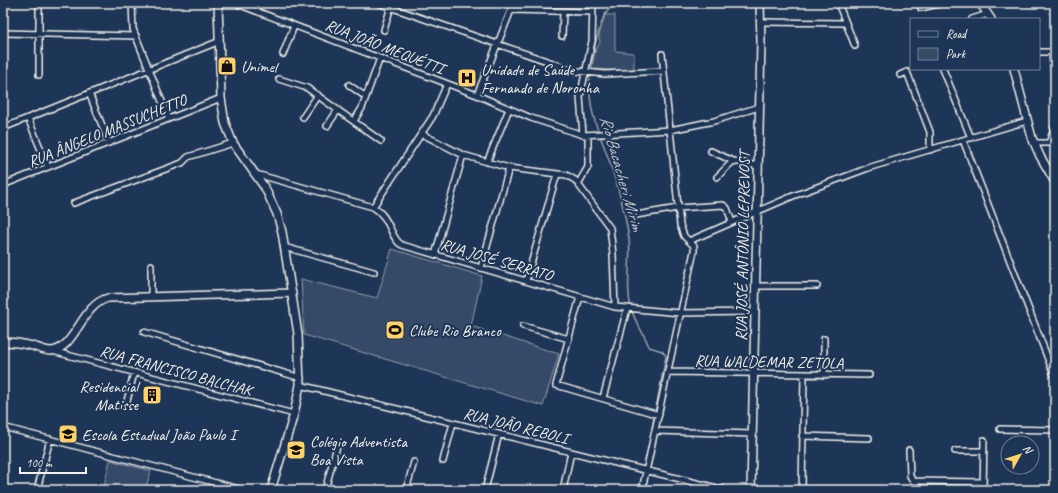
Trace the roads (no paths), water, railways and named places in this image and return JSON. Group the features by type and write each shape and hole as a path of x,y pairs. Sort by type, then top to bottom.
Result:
{"street":[{"path":"39,3 39,75"},
{"path":"132,3 132,25 169,119"},
{"path":"218,3 221,98 225,123 233,143 256,174 273,204 280,223 298,334 301,381 294,414 271,490"},
{"name":"RUA JOÃO MEQUÉTTI","path":"235,3 542,122 586,135 670,130 714,121 759,106"},
{"path":"378,3 391,5 568,68 594,73 664,71"},
{"path":"477,96 514,3"},
{"path":"578,184 588,167 586,135 580,97 592,41 593,3"},
{"path":"724,4 742,3"},
{"name":"RUA JOSÉ ANTÔNIO LEPREVOST","path":"751,490 760,3"},
{"path":"838,3 855,46"},
{"path":"921,8 942,3"},
{"path":"980,3 989,17"},
{"path":"384,30 391,5"},
{"path":"511,10 592,12"},
{"path":"562,36 563,12"},
{"path":"760,22 845,23"},
{"path":"283,54 294,26"},
{"path":"3,33 136,36"},
{"path":"3,128 220,41"},
{"path":"1040,52 1053,52 1055,89"},
{"path":"662,54 682,233 694,246"},
{"path":"354,121 362,108 380,58"},
{"path":"943,70 971,138"},
{"path":"1014,70 1034,143 1055,182"},
{"path":"900,75 906,72 930,132 930,150"},
{"path":"279,79 307,88 381,140"},
{"path":"349,84 366,97"},
{"path":"256,174 373,207 422,134 435,112 447,84"},
{"path":"89,93 109,143"},
{"path":"303,117 318,96"},
{"name":"RUA ÂNGELO MASSUCHETTO","path":"3,185 221,98"},
{"path":"487,162 509,109"},
{"path":"327,126 338,110"},
{"path":"28,118 48,167"},
{"path":"689,241 793,196 855,173 1027,121"},
{"path":"1049,143 1055,126"},
{"path":"422,134 463,155 509,168 569,176 578,184 610,228 613,254 615,307"},
{"path":"963,140 1055,377"},
{"path":"74,202 182,163 188,157 233,143"},
{"path":"1034,143 1055,143"},
{"path":"711,152 733,161 758,166"},
{"path":"435,254 463,155"},
{"path":"717,177 733,161"},
{"path":"481,268 509,168"},
{"path":"526,281 557,174"},
{"path":"636,215 678,208 725,205 732,222"},
{"name":"RUA JOSÉ SERRATO","path":"373,207 384,216 396,241 399,244 615,307 680,313 755,312"},
{"path":"642,490 656,431 680,313 694,258 694,246 699,237"},
{"path":"284,247 374,272"},
{"path":"150,265 151,297"},
{"path":"755,286 817,286"},
{"path":"3,342 20,343 51,351 67,342 92,306 102,299 292,293"},
{"path":"580,297 556,385 659,415"},
{"path":"603,398 630,309"},
{"path":"523,326 569,339"},
{"name":"RUA JOÃO REBOLI","path":"144,332 301,381 499,434 725,490"},
{"path":"824,338 824,375"},
{"name":"RUA FRANCISCO BALCHAK","path":"51,351 294,414"},
{"name":"RUA WALDEMAR ZETOLA","path":"668,372 869,376"},
{"path":"127,401 134,373"},
{"path":"802,490 804,374"},
{"path":"443,461 453,422"},
{"path":"3,426 243,490"},
{"path":"1000,429 1055,430"},
{"path":"656,431 752,434"},
{"path":"485,490 499,434"},
{"path":"802,436 869,438"},
{"path":"37,490 50,439"},
{"path":"983,490 984,440"},
{"path":"325,490 337,446"},
{"path":"909,450 911,480 915,482 983,482"},
{"path":"955,451 984,451"},
{"path":"563,490 571,452"},
{"path":"406,490 414,462"}],"waterway":[{"name":"Rio Bacacheri Mirim","path":"591,71 599,29 604,16 612,3"},
{"name":"Rio Bacacheri Mirim","path":"590,74 589,89 591,104 599,133"},
{"name":"Rio Bacacheri Mirim","path":"600,136 618,187 627,226 630,248 630,305 649,347 662,351 666,356 651,434"}],"place":[{"name":"Unimel","path":"227,66"},
{"name":"Unidade de Saúde Fernando de Noronha","path":"467,78"},
{"name":"Clube Rio Branco","path":"395,330"},
{"name":"Residencial Matisse","path":"152,395"},
{"name":"Escola Estadual João Paulo I","path":"68,434"},
{"name":"Colégio Adventista Boa Vista","path":"296,450"}]}
